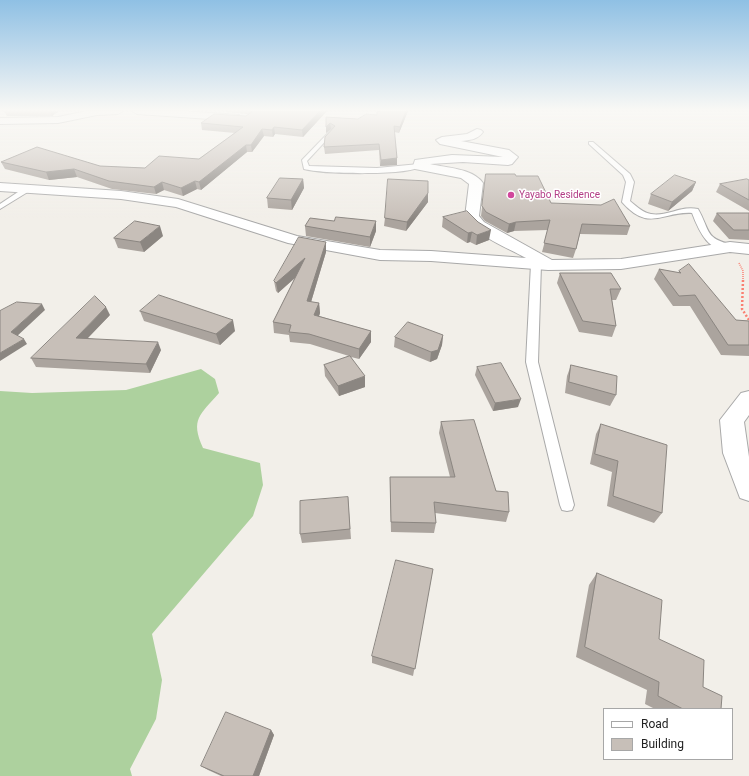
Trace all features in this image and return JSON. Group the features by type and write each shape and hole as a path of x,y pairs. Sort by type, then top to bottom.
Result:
{"street":[{"path":"473,147 505,153 512,157 508,160 430,159 419,162 419,166 465,175 476,183 472,217 480,224 528,251 542,264"},
{"path":"0,187 27,190 121,195 178,204 294,240 380,255 431,256 542,264 621,264 730,247 749,249"},
{"path":"749,399 732,420 735,453 749,490"}],"lane":[{"path":"317,147 304,162 306,168 340,171 393,170 419,166"},
{"path":"596,147 626,174 630,182 626,202 638,212 654,217 685,209 695,211 707,238 713,243 730,247"},
{"path":"0,207 27,190"},
{"path":"542,264 532,362 567,505"}],"path":[{"path":"730,247 743,271 742,309 749,320"}],"green space":[{"path":"201,369 215,379 219,393 202,412 197,424 199,438 203,448 260,463 263,485 253,516 152,634 162,680 156,719 130,769 132,776 0,776 0,391 32,393 126,390"}],"building":[{"path":"36,147 100,166 145,168 159,156 199,159 215,147 243,147 199,182 195,181 181,188 162,182 154,187 109,181 74,169 46,172 1,162"},
{"path":"379,147 396,147 397,158 381,160"},
{"path":"486,174 538,176 551,203 601,205 614,199 630,226 582,224 576,249 544,243 550,220 516,222 509,224 486,212 482,206"},
{"path":"675,175 696,182 672,202 651,194"},
{"path":"280,178 303,179 291,200 267,198"},
{"path":"388,179 428,181 428,193 407,222 385,218"},
{"path":"747,179 749,180 749,200 720,184"},
{"path":"467,211 478,222 491,230 477,235 472,232 468,233 443,217"},
{"path":"717,213 749,213 749,230 734,230"},
{"path":"336,217 376,221 370,237 305,226 310,218 334,221"},
{"path":"135,221 160,226 140,242 114,238"},
{"path":"299,237 326,242 307,301 319,303 314,315 371,331 359,349 309,334 289,332 291,325 273,322 305,258 276,283 274,281"},
{"path":"689,264 736,320 749,321 749,345 728,345 695,295 679,296 659,269 681,273 679,271"},
{"path":"560,273 611,273 621,289 610,289 616,326 583,321"},
{"path":"159,295 233,320 216,334 140,311"},
{"path":"95,296 106,307 76,338 158,342 146,364 31,358"},
{"path":"17,302 42,304 11,332 24,339 0,353 0,311"},
{"path":"408,322 443,335 438,350 431,352 395,337"},
{"path":"350,356 365,376 338,386 324,365"},
{"path":"501,363 521,399 495,403 477,367"},
{"path":"571,365 617,376 616,395 569,382"},
{"path":"474,420 496,491 508,492 509,512 434,502 436,523 391,522 390,477 455,477 441,422"},
{"path":"601,424 667,445 662,513 613,496 618,461 595,454"},
{"path":"348,497 350,529 300,534 300,501"},
{"path":"396,560 433,569 415,669 372,656"},
{"path":"597,573 662,600 659,639 704,660 703,687 722,696 721,708 681,708 658,696 659,682 585,647"},
{"path":"226,712 271,730 253,776 224,776 201,766"}],"place":[{"name":"Yayabo Residence","path":"511,195"}]}
